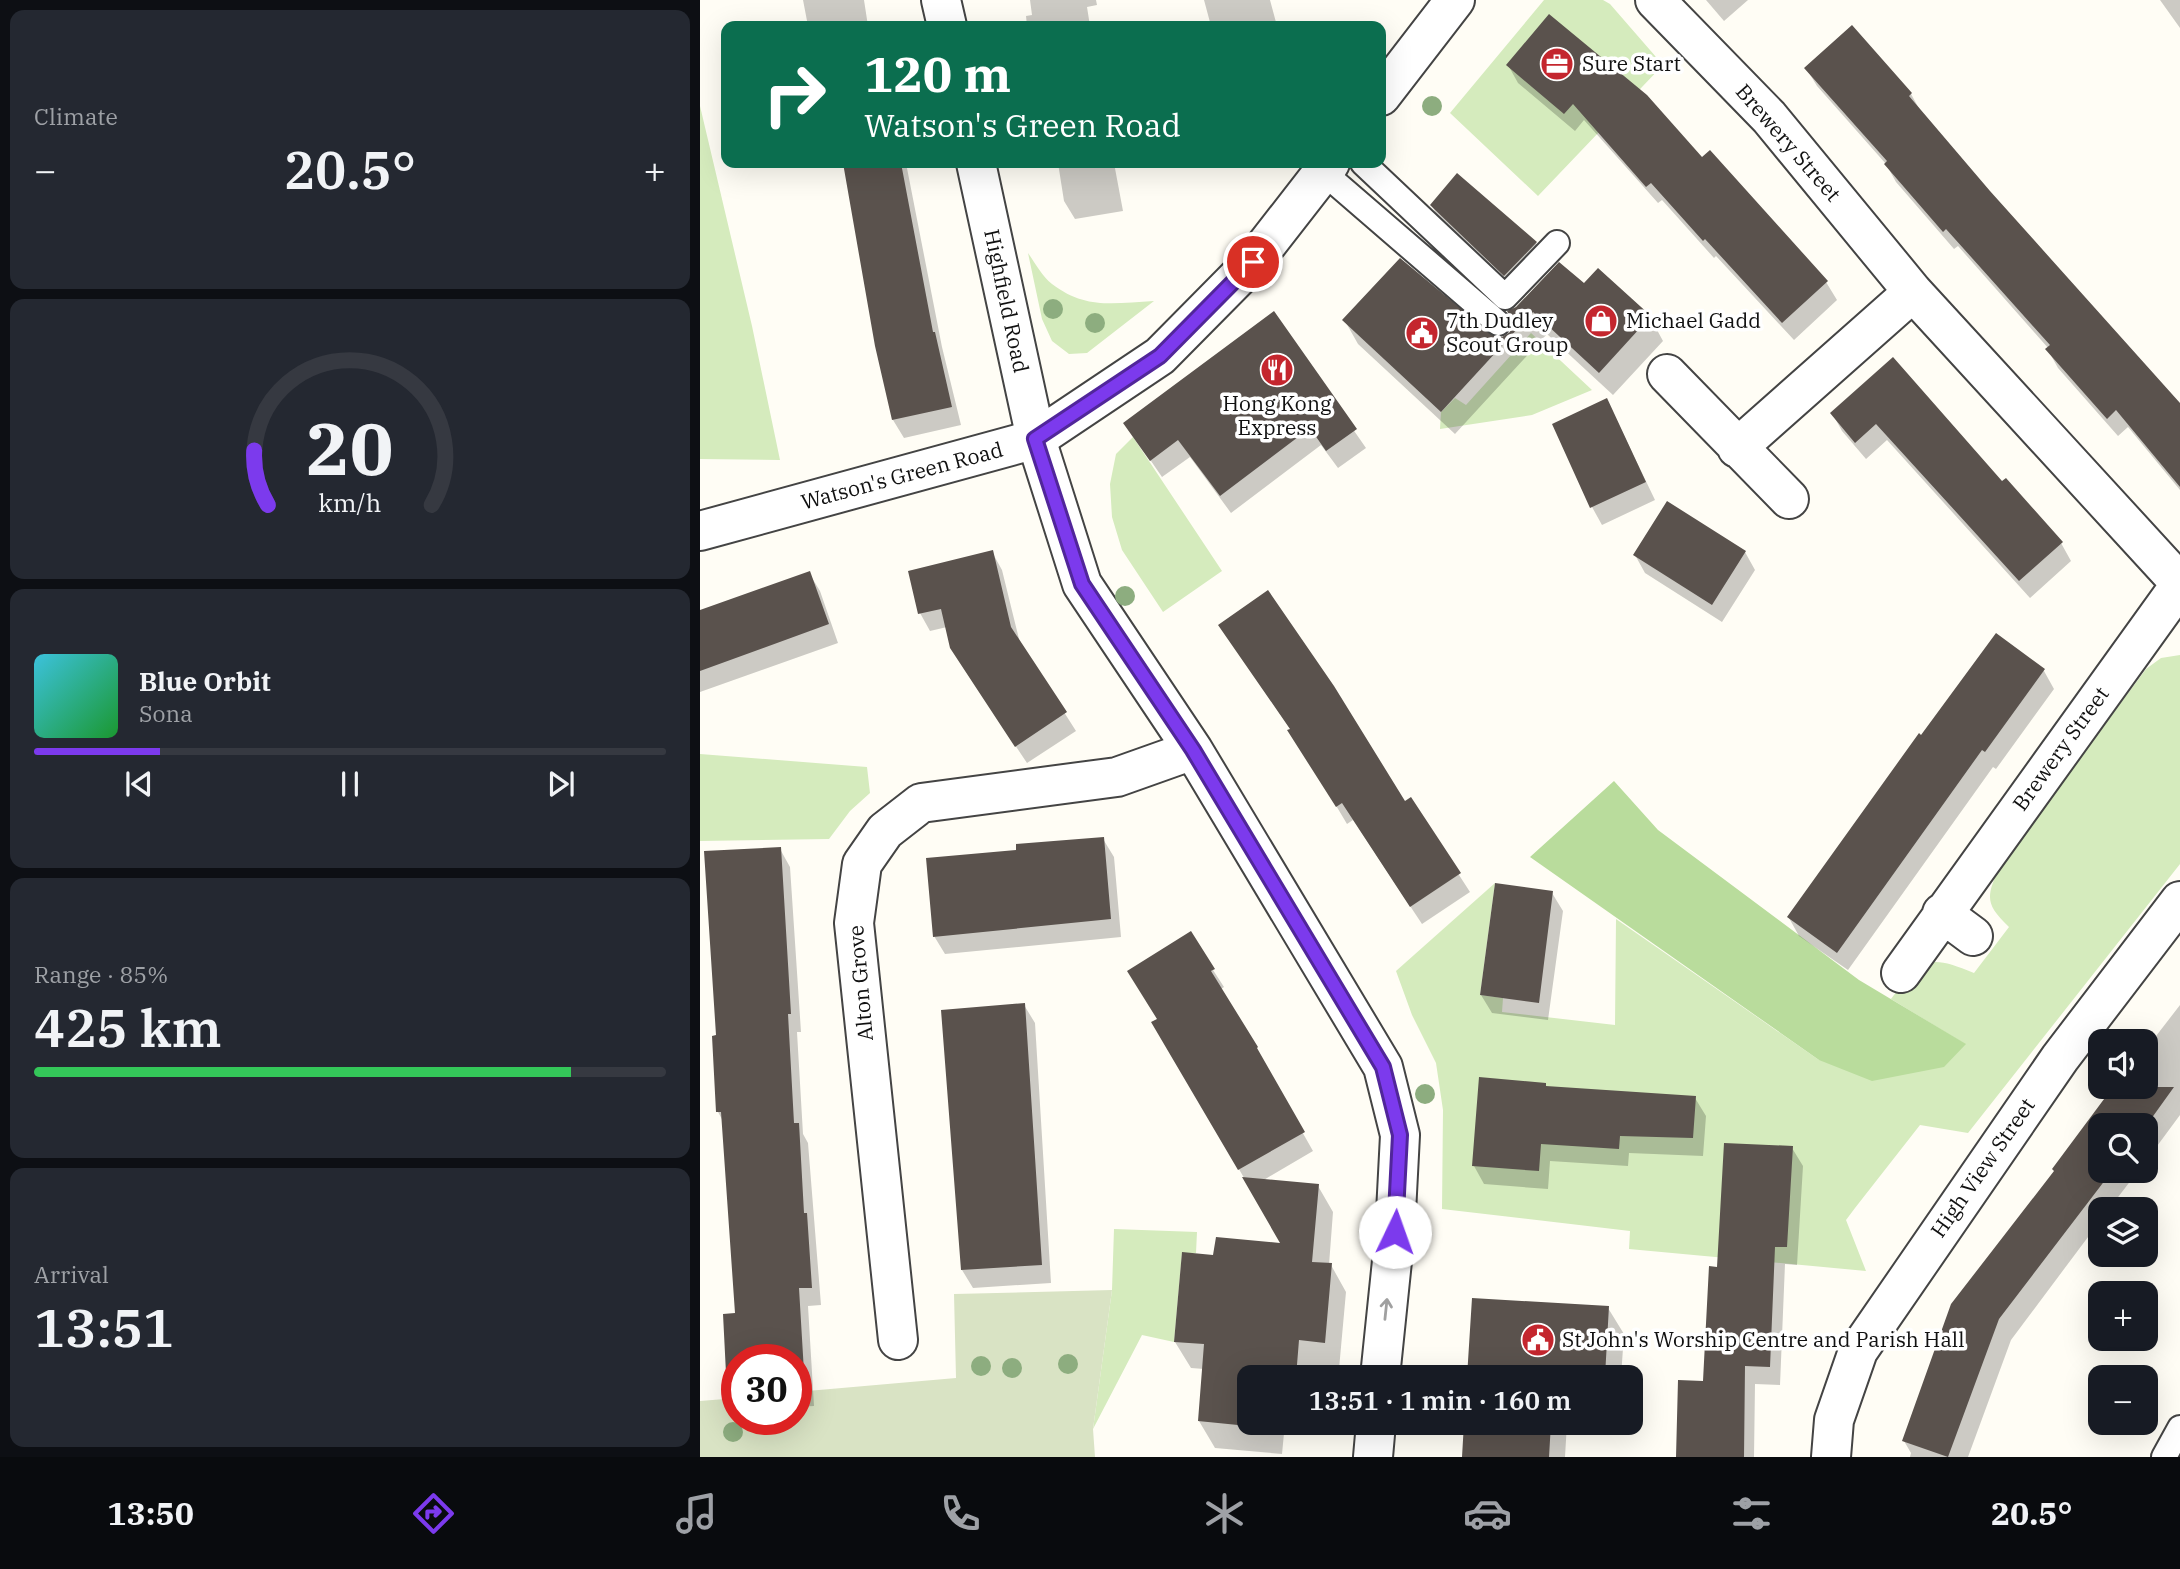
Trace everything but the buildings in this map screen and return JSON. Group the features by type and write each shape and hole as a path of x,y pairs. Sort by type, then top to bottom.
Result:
{"street":[{"path":"942,0 946,21"},
{"path":"1386,90 1455,0"},
{"name":"Brewery Street","path":"1656,0 1769,117 1913,292 2180,584 1900,973"},
{"name":"Highfield Road","path":"977,168 1035,439 1082,584 1193,750 1383,1067 1400,1135 1395,1232 1381,1365"},
{"name":"Watson's Green Road","path":"700,531 1035,439 1160,356 1253,262 1326,168"},
{"path":"1737,448 1913,292"},
{"path":"1667,374 1788,499"},
{"name":"Alton Grove","path":"898,1340 854,923 862,864 885,831 921,803 1117,777 1193,750"},
{"name":"High View Street","path":"1830,1457 1834,1420 1858,1351 2060,1058 2180,901"},
{"path":"1942,913 1973,936"},
{"path":"1373,1457 1375,1435"}],"lane":[{"path":"1326,168 1498,323"},
{"path":"1368,168 1505,297 1557,243"},
{"path":"2164,1457 2180,1428"}],"green space":[{"path":"1544,0 1603,0 1610,4 1663,65 1538,196 1450,113"},
{"path":"700,106 752,326 780,460 700,459"},
{"path":"1028,253 1048,281 1077,298 1101,303 1154,301 1087,353 1069,354 1052,341 1042,319"},
{"path":"1531,333 1592,390 1532,415 1440,429 1441,412 1455,398 1466,405"},
{"path":"1133,437 1222,571 1163,612 1122,550 1112,517 1110,484 1116,454"},
{"path":"2180,655 2180,864 1968,1133 1920,1125 1855,1208 1846,1220 1866,1271 1629,1249 1630,1231 1442,1209 1443,1110 1436,1063 1412,1015 1396,971 1495,883 1480,995 1503,998 1502,1012 1615,1025 1616,919 1819,1060 1965,1044 1891,999 1910,975 1926,964 1945,963 1974,973 2009,927 1995,912 1990,899 1999,867 2146,669 2161,658"},
{"path":"700,754 867,767 870,793 850,811 829,839 700,841"},
{"path":"1614,781 1658,830 1859,980 1966,1044 1944,1067 1872,1081 1819,1060 1530,857"},
{"path":"1114,1229 1197,1232 1196,1253 1182,1253 1174,1342 1142,1335 1093,1429 1112,1290"},
{"path":"1112,1290 1093,1429 1095,1457 700,1457 700,1401 721,1399 721,1435 812,1435 812,1391 956,1378 954,1294"}],"place":[{"name":"Sure Start","path":"1557,64"},
{"name":"Michael Gadd","path":"1601,321"},
{"name":"7th Dudley Scout Group","path":"1422,333"},
{"name":"Hong Kong Express","path":"1277,370"},
{"name":"St John's Worship Centre and Parish Hall","path":"1538,1340"}],"route":[{"path":"1253,262 1160,356 1035,439 1082,584 1193,750 1383,1067 1400,1135 1395,1232"}]}
